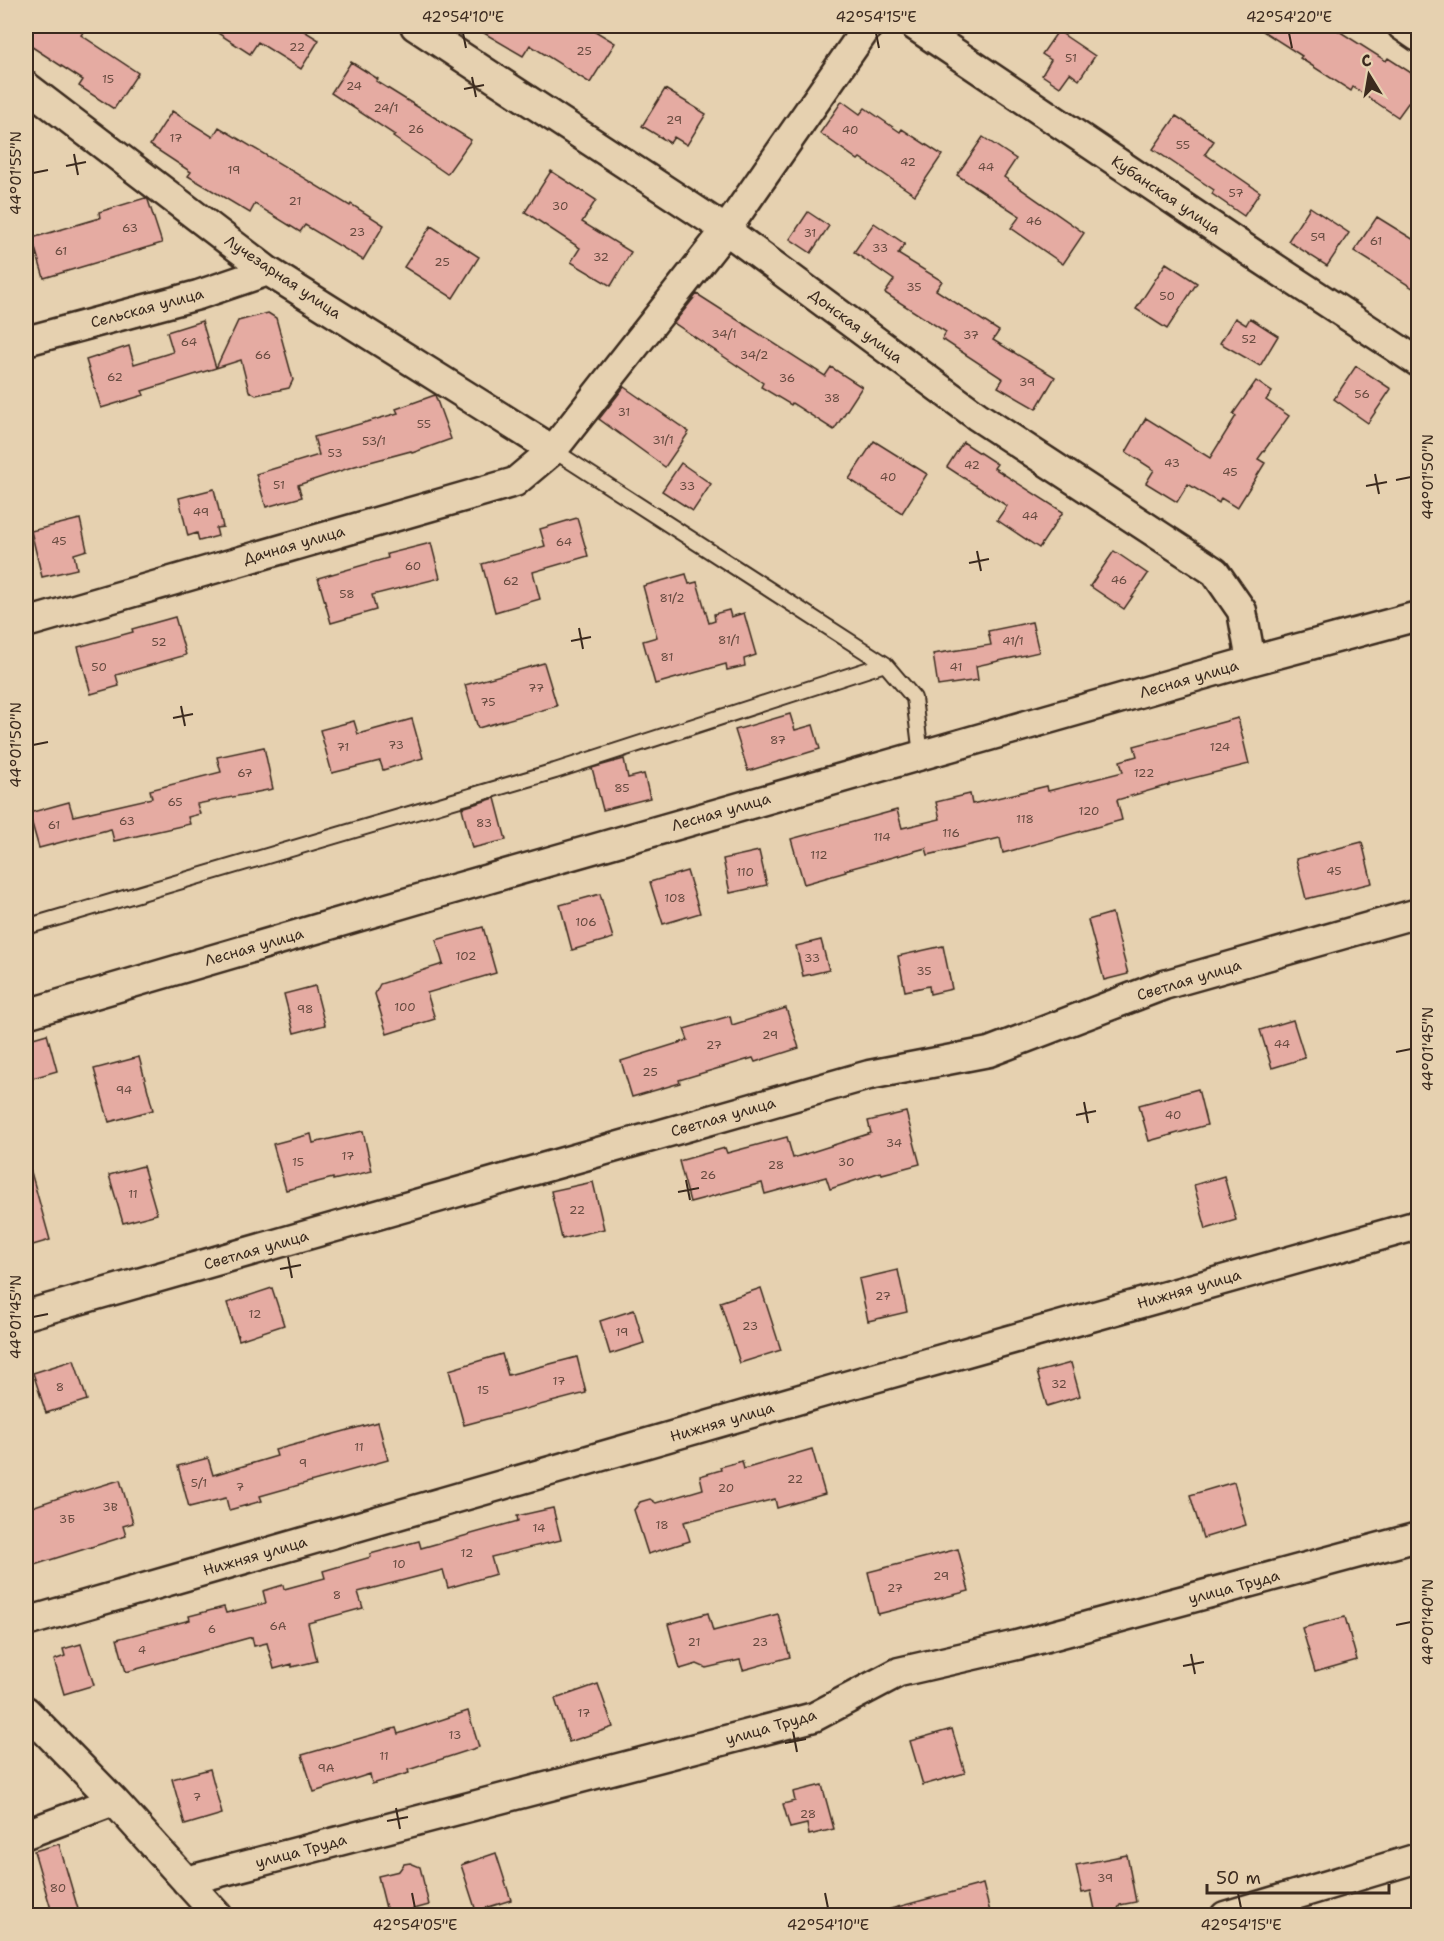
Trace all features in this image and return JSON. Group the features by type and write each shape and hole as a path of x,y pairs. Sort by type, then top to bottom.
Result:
{"street":[{"name":"Донская улица","path":"416,26 726,230 977,416 1215,572 1242,611 1251,661"},
{"name":"Дачная улица","path":"26,623 515,482 554,450 726,230 868,26"},
{"name":"Кубанская улица","path":"915,26 1255,255 1419,362"},
{"path":"1402,26 1419,36"},
{"name":"Лучезарная улица","path":"26,86 268,271 554,450"},
{"name":"Сельская улица","path":"26,341 198,296 268,271"},
{"name":"Лесная улица","path":"26,1014 921,755 1251,661 1419,616"},
{"name":"Светлая улица","path":"26,1315 869,1076 989,1052 1164,985 1419,913"},
{"name":"Нижняя улица","path":"26,1622 835,1389 1419,1225"},
{"name":"улица Труда","path":"186,1881 814,1717 899,1672 1017,1645 1419,1537"},
{"path":"26,1711 114,1801 218,1916"},
{"path":"26,1834 114,1801"},
{"path":"1225,1916 1419,1858"}],"lane":[{"path":"554,450 885,664 914,698 921,755"},
{"path":"26,927 555,771 885,664"}],"building":[{"path":"33,26 88,26 81,35 138,73 114,109 79,86 83,80 26,43 26,37"},
{"path":"207,26 296,26 319,40 301,69 258,42 250,54"},
{"path":"472,26 587,26 615,43 590,83 530,45 523,56"},
{"path":"1255,26 1331,26 1386,61 1388,58 1419,78 1419,88 1398,117 1353,87 1351,91"},
{"path":"1058,31 1095,56 1079,80 1070,73 1060,87 1042,75 1051,60 1042,54"},
{"path":"351,62 378,79 376,81 471,140 447,174 393,137 395,135 331,93"},
{"path":"665,89 706,114 687,145 674,137 670,143 642,126"},
{"path":"842,101 860,114 865,108 900,132 902,129 942,155 915,195 860,158 858,160 820,133"},
{"path":"172,111 213,137 219,127 384,225 363,260 305,225 300,232 255,204 250,213 188,176 191,172 150,145"},
{"path":"1176,116 1214,141 1205,154 1260,192 1244,216 1212,194 1214,190 1153,149"},
{"path":"983,137 1016,159 1004,177 1084,233 1063,264 1011,228 1020,216 957,175"},
{"path":"551,171 596,200 582,222 631,252 611,286 571,262 580,248 525,212"},
{"path":"145,198 148,200 162,243 44,278 32,238 100,218 99,212"},
{"path":"1310,207 1349,233 1327,266 1288,241"},
{"path":"808,212 829,226 811,253 790,239"},
{"path":"1377,217 1419,243 1419,292 1354,251"},
{"path":"874,223 905,244 898,254 942,281 936,290 999,331 993,340 1055,377 1036,409 998,387 1003,379 942,339 946,332 885,293 894,280 854,252"},
{"path":"431,226 479,257 453,298 404,267"},
{"path":"1166,263 1197,283 1167,329 1136,309"},
{"path":"697,294 825,376 831,367 862,387 834,430 792,403 791,405 761,387 763,383 674,323"},
{"path":"268,313 276,318 293,380 289,388 256,395 249,391 241,360 216,368 238,321"},
{"path":"1235,318 1246,325 1250,318 1278,336 1260,366 1220,343"},
{"path":"202,321 216,368 142,391 144,395 101,408 86,360 129,346 134,364 173,352 167,332"},
{"path":"1356,366 1391,389 1368,423 1334,399"},
{"path":"1256,381 1272,392 1266,400 1289,416 1258,459 1265,463 1237,508 1221,498 1219,503 1188,484 1177,502 1146,483 1154,470 1126,452 1146,418 1210,458 1236,416 1233,414"},
{"path":"624,387 689,432 665,467 599,419"},
{"path":"435,395 451,439 412,453 411,451 355,466 298,485 302,497 266,507 256,474 319,455 314,437 398,413 396,409"},
{"path":"874,441 927,474 902,513 849,479"},
{"path":"963,442 997,464 994,468 1063,512 1039,548 997,520 1007,506 947,467"},
{"path":"681,463 711,484 693,511 662,491"},
{"path":"214,489 223,527 216,528 218,536 199,541 197,533 188,536 179,498"},
{"path":"577,518 588,556 533,572 540,599 495,612 482,564 545,546 540,529"},
{"path":"80,519 87,550 74,554 77,569 42,577 31,531"},
{"path":"431,543 440,578 372,595 376,610 331,623 318,578 388,558 387,554"},
{"path":"1114,551 1148,574 1124,609 1090,586"},
{"path":"686,574 689,584 697,582 709,623 715,621 714,614 729,610 731,617 744,613 756,655 744,659 745,666 727,670 726,664 655,684 643,641 657,637 643,586"},
{"path":"175,617 186,655 116,675 119,686 91,694 78,647 133,632 132,629"},
{"path":"1032,622 1039,652 976,666 978,680 938,686 933,654 991,645 988,631"},
{"path":"544,663 557,706 478,728 465,685"},
{"path":"790,714 795,730 813,725 820,749 748,771 735,730"},
{"path":"1238,718 1249,764 1117,800 1122,820 1003,853 1000,838 928,855 926,848 845,870 846,872 804,884 791,839 897,810 902,828 940,819 936,802 970,794 972,804 1047,786 1048,791 1123,772 1120,761 1137,756 1134,746"},
{"path":"412,719 423,758 383,770 380,761 332,773 320,730 354,721 358,734"},
{"path":"264,747 273,789 197,804 200,814 188,817 190,824 114,841 111,829 39,848 29,813 69,802 73,816 152,798 150,790 221,772 217,757"},
{"path":"624,759 628,778 644,774 650,798 603,810 592,768"},
{"path":"495,798 506,840 472,848 462,808"},
{"path":"1362,842 1372,883 1306,899 1296,859"},
{"path":"759,851 767,885 730,893 723,859"},
{"path":"687,871 700,913 663,924 650,882"},
{"path":"600,894 613,938 572,950 560,905"},
{"path":"1112,913 1128,974 1104,980 1088,920"},
{"path":"483,927 496,973 427,993 435,1019 387,1034 375,994 380,984 443,964 436,940"},
{"path":"821,940 829,970 803,976 796,946"},
{"path":"943,946 952,989 930,994 929,986 905,991 898,956"},
{"path":"315,986 325,1025 294,1033 284,994"},
{"path":"786,1008 799,1048 755,1062 753,1058 632,1097 621,1061 688,1040 684,1029 730,1016 732,1025"},
{"path":"1293,1020 1305,1058 1272,1068 1260,1030"},
{"path":"47,1034 57,1071 26,1080 26,1040"},
{"path":"139,1057 153,1110 109,1122 94,1069"},
{"path":"1198,1089 1207,1125 1149,1141 1139,1105"},
{"path":"906,1112 920,1164 882,1174 881,1172 830,1189 826,1177 765,1194 762,1183 690,1202 679,1161 725,1148 727,1153 787,1137 793,1158 871,1133 868,1121"},
{"path":"363,1131 372,1171 286,1190 273,1144 311,1134 313,1143"},
{"path":"143,1166 157,1214 123,1223 109,1175"},
{"path":"31,1172 50,1240 26,1247 26,1173"},
{"path":"1224,1176 1236,1220 1206,1229 1194,1185"},
{"path":"593,1182 604,1229 562,1239 551,1191"},
{"path":"898,1270 907,1312 868,1321 859,1279"},
{"path":"272,1288 284,1325 239,1340 227,1303"},
{"path":"761,1288 781,1350 740,1363 720,1302"},
{"path":"634,1310 644,1343 610,1354 600,1321"},
{"path":"502,1354 508,1375 577,1357 586,1393 464,1425 449,1370"},
{"path":"74,1360 87,1400 46,1413 33,1373"},
{"path":"1071,1363 1080,1396 1047,1406 1037,1372"},
{"path":"378,1422 388,1460 260,1496 262,1501 229,1510 226,1498 189,1507 178,1466 208,1458 213,1475 277,1456 275,1450"},
{"path":"812,1449 825,1494 777,1508 775,1499 684,1522 690,1541 648,1554 634,1510 640,1502 650,1499 656,1503 703,1489 700,1476 721,1470 720,1467 742,1461 744,1469"},
{"path":"120,1480 133,1523 123,1526 126,1536 31,1566 26,1548 26,1509"},
{"path":"1234,1482 1246,1525 1203,1538 1190,1495"},
{"path":"553,1508 561,1540 491,1557 496,1574 448,1588 443,1570 358,1592 363,1608 308,1623 317,1661 274,1669 267,1643 254,1646 252,1637 126,1672 117,1639 190,1620 189,1616 224,1607 226,1613 266,1603 263,1591 283,1585 284,1589 325,1578 323,1571 371,1557 370,1554 419,1541 421,1548 518,1521 517,1516"},
{"path":"958,1549 969,1591 878,1614 868,1572"},
{"path":"708,1613 713,1631 778,1614 790,1657 743,1670 740,1660 706,1668 697,1664 680,1669 668,1624"},
{"path":"1345,1617 1357,1660 1315,1672 1302,1628"},
{"path":"81,1644 94,1685 64,1694 54,1660 65,1656 63,1649"},
{"path":"598,1684 613,1727 569,1742 555,1699"},
{"path":"468,1711 479,1747 372,1784 370,1774 314,1792 302,1755 396,1728 398,1734"},
{"path":"952,1729 965,1773 923,1785 910,1741"},
{"path":"210,1769 222,1814 185,1825 172,1779"},
{"path":"822,1785 834,1829 809,1835 807,1824 790,1828 783,1804 795,1801 793,1792"},
{"path":"59,1844 80,1916 53,1916 34,1851"},
{"path":"496,1853 511,1900 476,1911 461,1865"},
{"path":"1127,1855 1136,1902 1120,1905 1115,1914 1102,1916 1095,1910 1091,1891 1082,1893 1076,1865"},
{"path":"410,1863 420,1867 429,1905 388,1916 378,1876 399,1871 404,1864"},
{"path":"983,1884 991,1916 890,1916 890,1909"}]}
